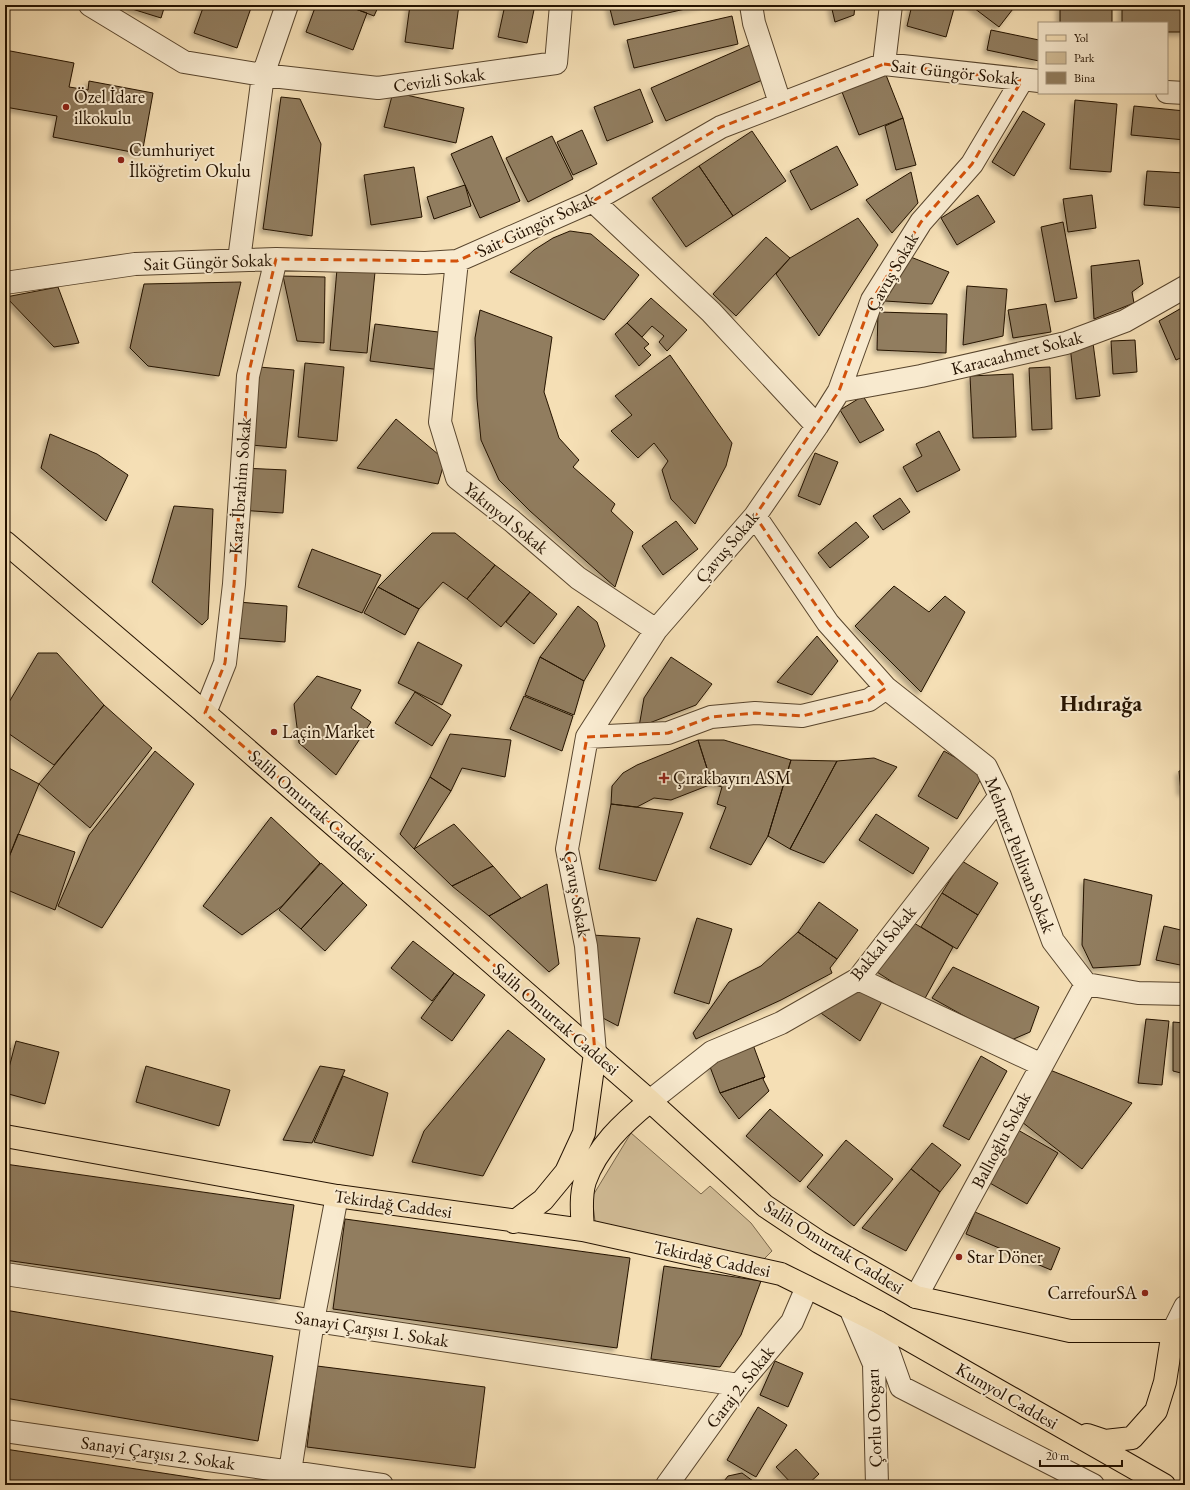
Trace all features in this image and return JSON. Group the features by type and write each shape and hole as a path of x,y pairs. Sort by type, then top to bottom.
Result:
{"main road":[{"name":"Salih Omurtak Caddesi","path":"5,542 205,713 650,1101 765,1206 819,1242 916,1297 1070,1331 1179,1329"},
{"path":"514,1222 543,1200 566,1172 584,1133 595,1054"},
{"path":"583,1230 582,1206 584,1182 601,1149 621,1126 650,1101"},
{"name":"Tekirdağ Caddesi","path":"5,1136 337,1196 514,1222 583,1230 781,1274 807,1287"},
{"name":"Kumyol Caddesi","path":"807,1287 878,1322 1164,1485"},
{"path":"1057,1425 1106,1441 1132,1438 1156,1411 1166,1382 1179,1329"}],"street":[{"path":"90,5 184,62 263,75"},
{"path":"239,260 263,75 287,5"},
{"name":"Cevizli Sokak","path":"263,75 378,88 556,63 561,5"},
{"path":"751,5 754,23 780,103"},
{"path":"884,64 891,5"},
{"name":"Sait Güngör Sokak","path":"5,283 135,264 276,259 424,263 457,261 593,200 721,127 884,64 945,69 1030,81"},
{"name":"Çavuş Sokak","path":"595,1054 586,946 567,849 587,737 656,630 755,516 817,426 839,391 872,300 921,222 972,164 1030,81"},
{"path":"1168,92 1185,93"},
{"path":"593,200 711,312 817,426"},
{"name":"Kara İbrahim Sokak","path":"205,713 225,663 234,584 248,376 276,259"},
{"name":"Yakınyol Sokak","path":"457,261 440,422 458,478 512,521 578,578 656,630"},
{"name":"Karacaahmet Sokak","path":"839,391 921,376 1066,343 1125,322 1185,287"},
{"name":"Mehmet Pehlivan Sokak","path":"755,516 828,623 886,688 986,767 1000,796 1053,941 1086,984"},
{"path":"587,737 668,733 711,717 747,713 802,716 869,700 886,688"},
{"name":"Bakkal Sokak","path":"650,1101 712,1052 781,1023 858,979 1000,796"},
{"path":"858,979 1042,1065"},
{"path":"1086,984 1138,993 1185,994"},
{"name":"Ballıoğlu Sokak","path":"916,1297 1086,984"},
{"path":"289,1478 314,1321 337,1196"},
{"name":"Sanayi Çarşısı 1. Sokak","path":"5,1274 739,1385"},
{"name":"Garaj 2. Sokak","path":"667,1485 739,1385 792,1322 807,1287"},
{"path":"1179,1329 1185,1307"},
{"name":"Çorlu Otogarı","path":"850,1308 874,1364 877,1485"},
{"path":"878,1322 901,1387 1093,1485"},
{"name":"Sanayi Çarşısı 2. Sokak","path":"5,1431 289,1478 382,1485"}],"highlighted area":[{"path":"884,64 1022,80 972,164 921,222 872,300 839,391 755,516 828,623 886,688 869,700 802,716 755,713 711,717 668,733 587,737 567,849 586,946 595,1053 205,713 225,663 234,584 248,376 276,259 457,261 593,201 721,127"}],"green space":[{"path":"631,1133 701,1194 710,1186 751,1223 772,1251 758,1265 642,1239 595,1221 592,1197"}],"building":[{"path":"130,5 165,5 161,18 129,8"},
{"path":"204,5 252,5 237,48 194,33"},
{"path":"316,5 344,5 367,13 353,50 306,32"},
{"path":"345,5 379,5 374,16"},
{"path":"410,5 459,5 453,49 405,42"},
{"path":"505,5 535,5 527,43 498,37"},
{"path":"609,5 703,5 614,25"},
{"path":"831,5 855,5 854,15 835,22"},
{"path":"912,5 955,5 946,37 907,26"},
{"path":"970,5 1016,5 999,27"},
{"path":"1060,5 1112,6 1112,22 1060,22"},
{"path":"1185,5 1185,32 1168,32 1168,22 1122,22 1122,6"},
{"path":"732,16 738,44 634,68 627,40"},
{"path":"991,30 1038,40 1038,61 987,50"},
{"path":"752,44 767,78 666,121 651,88"},
{"path":"5,50 74,63 69,87 88,90 89,81 153,93 142,154 53,137 57,116 5,107"},
{"path":"886,75 903,118 859,135 842,92"},
{"path":"640,89 653,122 607,141 594,107"},
{"path":"393,92 464,108 456,143 384,127"},
{"path":"281,97 300,99 321,144 312,236 263,229"},
{"path":"1075,100 1117,104 1111,172 1070,169"},
{"path":"1134,106 1185,111 1185,140 1131,135"},
{"path":"1023,111 1045,124 1014,176 992,162"},
{"path":"903,118 916,165 896,170 885,126"},
{"path":"582,130 597,164 573,175 557,142"},
{"path":"752,131 786,181 733,216 699,166"},
{"path":"492,136 520,201 480,218 451,154"},
{"path":"552,136 573,179 528,202 506,158"},
{"path":"837,146 858,185 811,210 790,171"},
{"path":"699,166 733,216 686,247 652,198"},
{"path":"414,167 422,217 371,225 364,175"},
{"path":"1147,171 1185,173 1185,208 1144,205"},
{"path":"911,172 918,203 892,233 866,200"},
{"path":"465,185 471,206 434,219 427,197"},
{"path":"978,195 995,222 957,245 941,218"},
{"path":"1092,195 1096,228 1068,232 1063,199"},
{"path":"858,218 878,245 819,336 776,274 790,258"},
{"path":"1063,222 1077,298 1055,302 1041,227"},
{"path":"570,231 591,234 639,275 604,320 510,272 534,250 553,238"},
{"path":"766,237 790,258 736,316 713,294"},
{"path":"903,254 949,272 932,304 885,301"},
{"path":"1139,260 1143,284 1132,292 1134,303 1094,319 1091,266"},
{"path":"337,269 375,272 367,353 330,350"},
{"path":"283,276 325,277 324,343 297,341"},
{"path":"241,282 219,376 148,366 130,348 144,284"},
{"path":"967,286 1007,289 1003,336 963,345"},
{"path":"58,287 79,343 54,347 6,297"},
{"path":"651,298 687,330 667,351 659,342 664,336 652,326 642,337 627,323"},
{"path":"1046,304 1051,332 1013,338 1008,310"},
{"path":"1185,306 1185,356 1176,360 1159,321"},
{"path":"480,310 552,337 544,392 559,438 579,460 573,467 615,504 611,511 633,532 615,587 530,511 499,480 481,440 477,399 475,338"},
{"path":"878,312 947,314 946,353 877,350"},
{"path":"627,323 649,344 644,348 651,355 639,366 615,334"},
{"path":"375,324 446,333 441,370 370,361"},
{"path":"1135,340 1137,372 1113,374 1111,341"},
{"path":"1093,343 1100,396 1076,399 1070,346"},
{"path":"670,355 732,443 726,466 695,524 671,499 662,470 668,461 654,443 638,458 611,431 632,415 615,396"},
{"path":"305,363 344,367 337,441 298,437"},
{"path":"259,367 294,370 286,448 251,445"},
{"path":"1050,367 1052,429 1032,430 1029,368"},
{"path":"1013,374 1016,437 973,438 970,376"},
{"path":"863,396 884,430 860,443 840,410"},
{"path":"396,419 445,460 438,484 357,468"},
{"path":"939,431 960,470 917,492 903,467 922,456 916,444"},
{"path":"50,434 97,454 128,475 106,521 41,468"},
{"path":"815,453 838,462 820,505 798,496"},
{"path":"242,468 286,470 283,513 239,510"},
{"path":"900,498 910,512 883,530 873,516"},
{"path":"174,506 213,509 208,619 202,625 152,582"},
{"path":"676,521 698,549 663,575 642,546"},
{"path":"856,522 869,537 830,568 818,553"},
{"path":"432,533 455,533 495,565 467,599 443,582 419,609 378,587"},
{"path":"312,549 381,575 362,613 298,587"},
{"path":"495,565 530,592 501,627 467,599"},
{"path":"894,586 929,612 945,596 965,612 921,692 855,626"},
{"path":"378,587 419,609 405,635 364,613"},
{"path":"530,592 557,614 534,644 506,622"},
{"path":"238,602 287,606 285,642 236,638"},
{"path":"578,606 597,622 605,646 584,681 540,657"},
{"path":"817,636 838,661 812,695 777,682"},
{"path":"418,642 462,665 442,705 398,683"},
{"path":"38,653 57,653 104,705 54,765 5,731 5,709"},
{"path":"540,657 584,681 574,715 525,695"},
{"path":"671,657 712,684 696,705 639,727 644,698"},
{"path":"317,676 361,690 351,708 371,722 336,775 299,743 294,704"},
{"path":"415,692 451,715 432,746 395,723"},
{"path":"524,696 573,716 562,751 510,729"},
{"path":"104,705 152,748 90,828 39,784"},
{"path":"450,734 511,740 505,777 462,768 451,791 430,777"},
{"path":"698,740 724,740 791,760 768,836 751,865 710,848 726,807 717,804 722,787 712,784"},
{"name":"Çırakbayırı ASM","path":"698,740 712,784 671,800 654,798 637,807 611,804 612,786 623,773 637,765"},
{"path":"155,751 194,784 102,928 58,906 89,835"},
{"path":"944,751 984,774 957,819 918,796"},
{"path":"874,758 897,767 824,863 790,849 837,761"},
{"path":"791,760 837,761 790,849 768,836"},
{"path":"5,766 39,784 5,867"},
{"path":"1185,770 1185,792 1181,792 1179,771"},
{"path":"430,777 451,791 414,849 400,834"},
{"path":"611,804 683,813 656,881 599,869"},
{"path":"876,814 929,848 913,874 859,840"},
{"path":"271,817 320,863 282,906 242,935 203,906"},
{"path":"454,824 493,866 452,886 414,849"},
{"path":"18,834 75,852 55,910 5,889 5,867"},
{"path":"962,861 998,883 978,915 942,893"},
{"path":"321,863 343,883 301,929 279,910"},
{"path":"493,866 521,898 489,916 452,886"},
{"path":"1084,879 1152,895 1140,965 1093,968 1082,945"},
{"path":"343,883 367,905 325,951 301,929"},
{"path":"547,884 559,964 549,972 489,916"},
{"path":"942,893 978,915 957,949 921,927"},
{"path":"819,902 858,930 837,959 798,932"},
{"path":"697,918 732,929 709,1004 674,993"},
{"path":"914,923 953,947 923,1002 877,972"},
{"path":"1164,926 1185,931 1185,966 1156,960"},
{"path":"798,932 837,959 830,968 832,973 781,1000 696,1039 693,1033 729,982 761,966"},
{"path":"592,935 640,938 618,1026 601,1017"},
{"path":"413,941 454,973 432,1001 391,968"},
{"path":"953,967 1039,1007 1030,1032 1009,1041 932,998"},
{"path":"454,973 485,995 452,1041 421,1018"},
{"path":"863,989 884,998 860,1041 818,1011"},
{"path":"1146,1019 1169,1021 1162,1085 1138,1083"},
{"path":"1173,1022 1185,1023 1185,1074 1173,1071"},
{"path":"508,1030 545,1059 483,1176 412,1162 424,1131"},
{"path":"16,1041 59,1052 45,1104 5,1093 5,1083"},
{"path":"752,1042 765,1077 720,1093 707,1059"},
{"path":"5,1047 10,1048 5,1078"},
{"path":"981,1056 1007,1071 969,1140 943,1126"},
{"path":"146,1066 230,1090 219,1126 136,1102"},
{"path":"320,1066 345,1070 312,1143 283,1140"},
{"path":"1050,1070 1132,1103 1082,1169 1022,1122"},
{"path":"343,1076 388,1093 373,1156 314,1142"},
{"path":"765,1077 763,1079 769,1091 739,1119 720,1093"},
{"path":"770,1109 823,1155 800,1182 746,1136"},
{"path":"1018,1130 1058,1153 1027,1204 988,1182"},
{"path":"846,1140 893,1179 854,1226 807,1187"},
{"path":"932,1143 961,1165 940,1192 911,1169"},
{"path":"5,1164 294,1205 280,1299 5,1260"},
{"path":"911,1169 940,1192 906,1251 862,1228"},
{"path":"975,1212 1060,1248 1051,1270 966,1234"},
{"path":"345,1219 630,1258 617,1348 333,1309"},
{"path":"664,1266 761,1281 741,1335 720,1367 651,1359"},
{"path":"5,1310 273,1356 258,1441 5,1398"},
{"path":"775,1361 803,1373 788,1407 760,1395"},
{"path":"317,1366 485,1387 475,1468 307,1447"},
{"path":"758,1407 787,1425 756,1477 727,1460"},
{"path":"5,1449 241,1485 5,1485"},
{"path":"796,1449 819,1474 807,1485 793,1485 776,1467"},
{"path":"742,1473 753,1481 754,1485 721,1485 728,1476"}],"place":[{"name":"Özel İdare ilkokulu","path":"66,107"},
{"name":"Cumhuriyet İlköğretim Okulu","path":"121,160"},
{"name":"Laçin Market","path":"274,732"},
{"name":"Çırakbayırı ASM","path":"664,778"},
{"name":"Star Döner","path":"959,1257"},
{"name":"CarrefourSA","path":"1145,1293"}],"district":[{"name":"Hıdırağa","path":"1101,703"}]}
